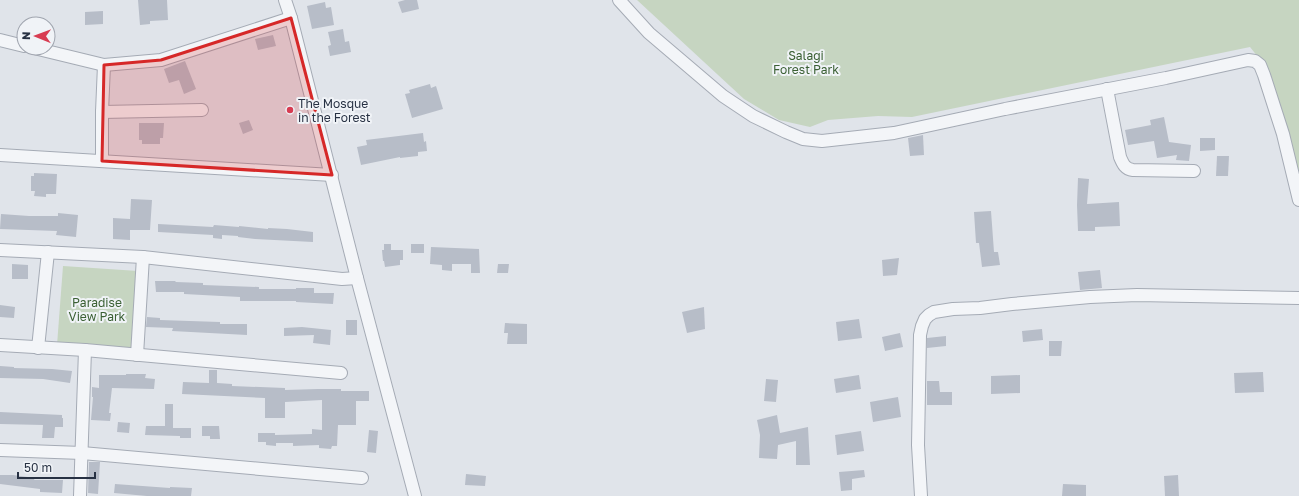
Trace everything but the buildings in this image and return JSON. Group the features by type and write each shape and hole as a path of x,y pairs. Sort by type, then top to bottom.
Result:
{"street":[{"path":"285,0 332,175 356,278 415,496"},
{"path":"619,0 649,33 723,96 753,116 803,139 822,141 894,133 1013,107 1248,60 1255,61 1260,65 1271,95 1283,134 1299,200"},
{"path":"56,53 104,65 161,60 291,18"},
{"path":"0,40 16,44"},
{"path":"102,161 104,65"},
{"path":"1107,89 1120,157 1124,166 1128,170 1194,171"},
{"path":"102,112 202,110"},
{"path":"0,154 332,175"},
{"path":"0,250 143,257 342,278 356,278"},
{"path":"38,348 48,252"},
{"path":"137,355 143,257"},
{"path":"920,496 918,445 920,335 925,319 934,312 1074,298 1137,295 1299,298"},
{"path":"0,345 85,350 341,373"},
{"path":"80,496 85,350"},
{"path":"0,450 82,452 362,478"}],"highlighted area":[{"path":"291,18 332,175 102,161 104,65 161,60"}],"green space":[{"name":"Salagi Forest Park","path":"637,0 1299,0 1299,188 1258,57 1250,47 912,117 878,116 828,120 810,127 779,120 744,99"},
{"name":"Paradise View Park","path":"63,266 138,271 132,351 57,345"}],"place":[{"name":"The Mosque in the Forest","path":"290,110"}]}
